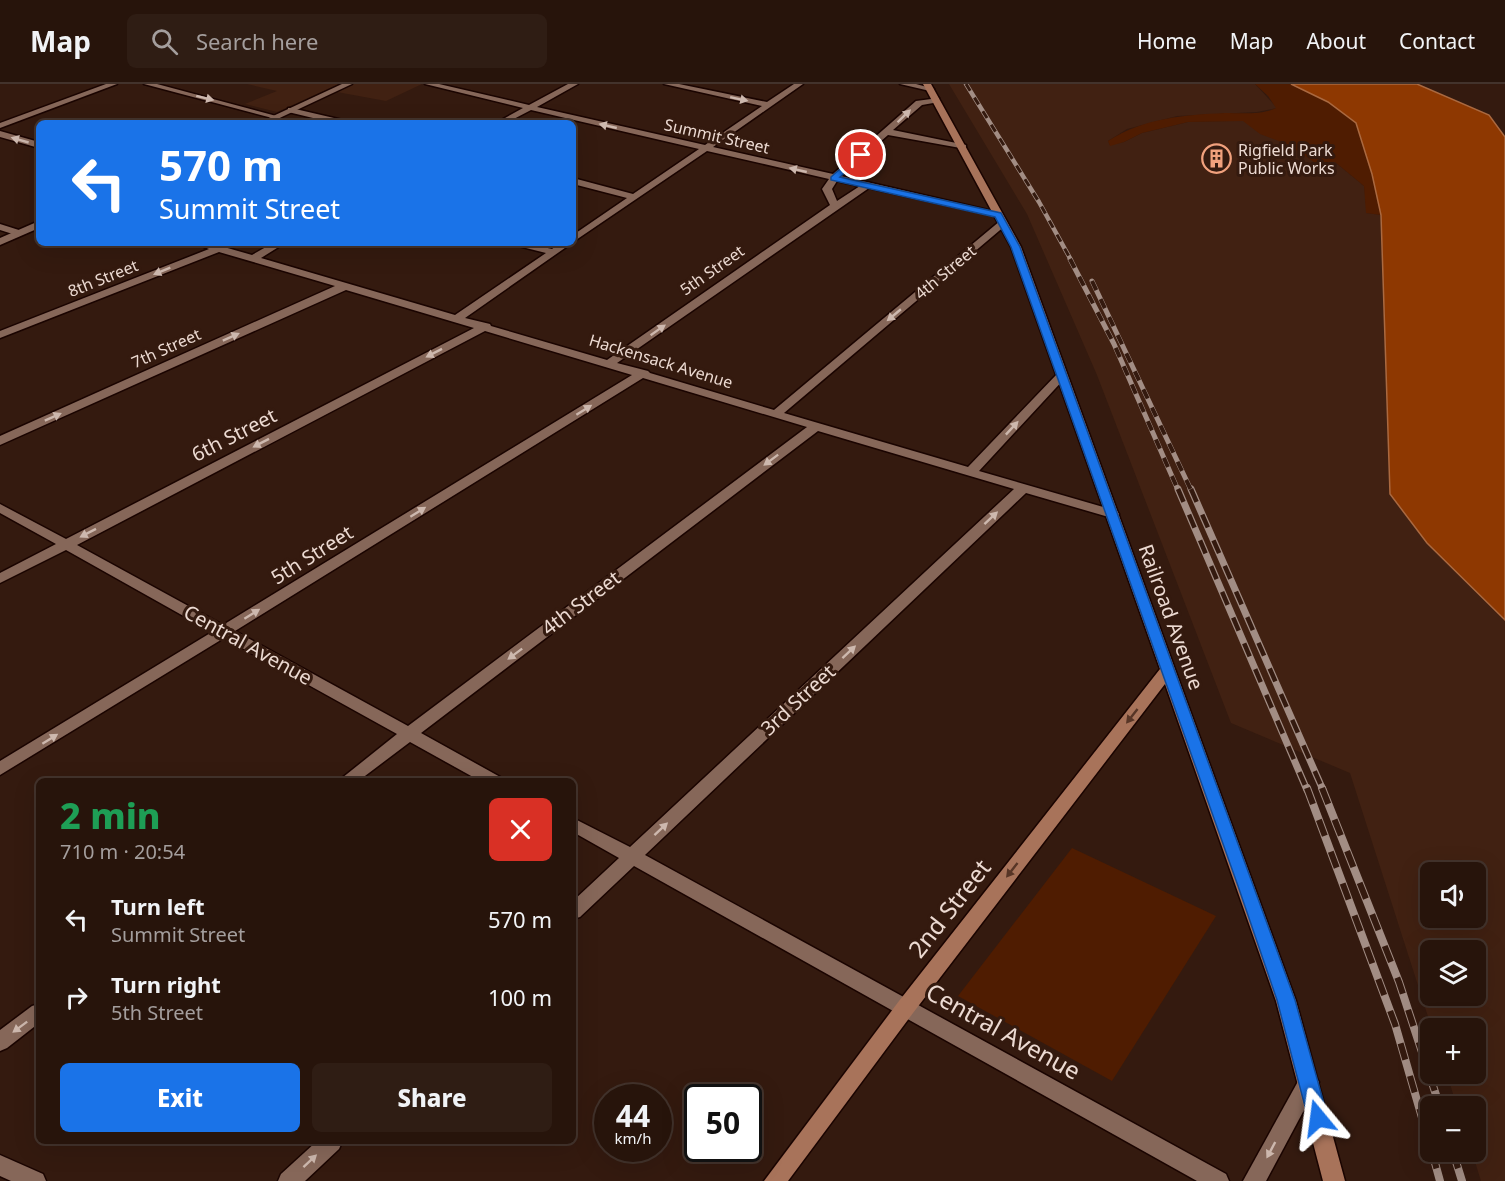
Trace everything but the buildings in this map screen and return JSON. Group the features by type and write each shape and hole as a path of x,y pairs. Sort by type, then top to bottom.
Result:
{"main road":[{"name":"Railroad Avenue","path":"931,91 1016,247 1286,1000 1334,1181"},
{"name":"2nd Street","path":"775,1181 906,1007 1168,669"}],"street":[{"path":"0,126 113,84"},
{"path":"148,84 276,117"},
{"path":"269,120 348,84"},
{"name":"Summit Street","path":"429,84 1000,219"},
{"path":"506,120 574,84"},
{"path":"668,84 769,105"},
{"path":"576,237 799,84"},
{"path":"904,84 931,91"},
{"path":"835,206 827,189 834,178 888,132 931,91"},
{"path":"291,110 332,120"},
{"path":"888,132 963,147"},
{"path":"0,134 36,144"},
{"path":"576,182 634,197"},
{"name":"5th Street","path":"610,363 866,186"},
{"name":"4th Street","path":"777,413 1000,219"},
{"path":"0,242 36,225"},
{"path":"0,226 19,233"},
{"name":"Hackensack Avenue","path":"208,246 486,326 1112,513"},
{"path":"252,259 275,246"},
{"path":"526,246 555,252"},
{"path":"458,318 563,246"},
{"name":"8th Street","path":"0,335 216,249"},
{"name":"7th Street","path":"0,441 345,286"},
{"name":"6th Street","path":"0,579 486,326"},
{"name":"5th Street","path":"0,769 644,373"},
{"path":"972,471 1062,375"},
{"name":"4th Street","path":"350,778 818,425"},
{"name":"3rd Street","path":"576,909 1024,487"},
{"name":"Central Avenue","path":"0,508 489,778"},
{"name":"Central Avenue","path":"576,826 1218,1181"},
{"path":"0,1042 36,1014"},
{"path":"1254,1181 1308,1082"},
{"path":"289,1181 329,1144"},
{"path":"0,1165 35,1181"}],"shaded area":[{"path":"247,84 422,84 386,101 326,90 277,112 245,104 277,91"},
{"path":"949,84 1255,84 1277,108 1257,112 1177,116 1127,129 1108,141 1110,145 1124,142 1142,133 1188,122 1264,120 1335,162 1364,186 1367,213 1381,215 1390,494 1427,543 1505,620 1505,1181 1481,1181 1475,1162 1486,1162 1486,1096 1454,1096 1450,1084 1486,1084 1486,1018 1428,1018 1425,1006 1486,1006 1486,940 1420,940 1420,992 1350,773 1231,723 1097,375 1027,214"},
{"path":"1255,84 1291,84 1328,102 1356,123 1372,174 1381,215 1366,213 1364,186 1335,162 1314,162 1287,144 1260,134 1243,121 1188,122 1142,133 1110,146 1108,141 1122,133 1164,119 1209,114 1258,113 1276,108 1268,96"},
{"path":"1291,84 1417,84 1489,115 1505,137 1505,620 1427,543 1390,494 1381,215 1372,174 1356,123 1328,102"},
{"path":"1072,848 1216,916 1112,1081 958,996"}],"railway":[{"path":"966,84 1039,202 1071,260"},
{"path":"1070,259 1114,344 1178,490"},
{"path":"1092,281 1191,490"},
{"path":"1178,489 1307,790"},
{"path":"1191,489 1323,790"},
{"path":"1307,788 1395,1024 1420,1111"},
{"path":"1322,788 1399,982 1436,1096"},
{"path":"1435,1162 1440,1181"},
{"path":"1456,1162 1462,1181"}],"place":[{"name":"Rigfield Park Public Works","path":"1217,159"}],"route":[{"path":"861,155 834,178 998,215 1016,247 1286,1000 1318,1118"}]}
